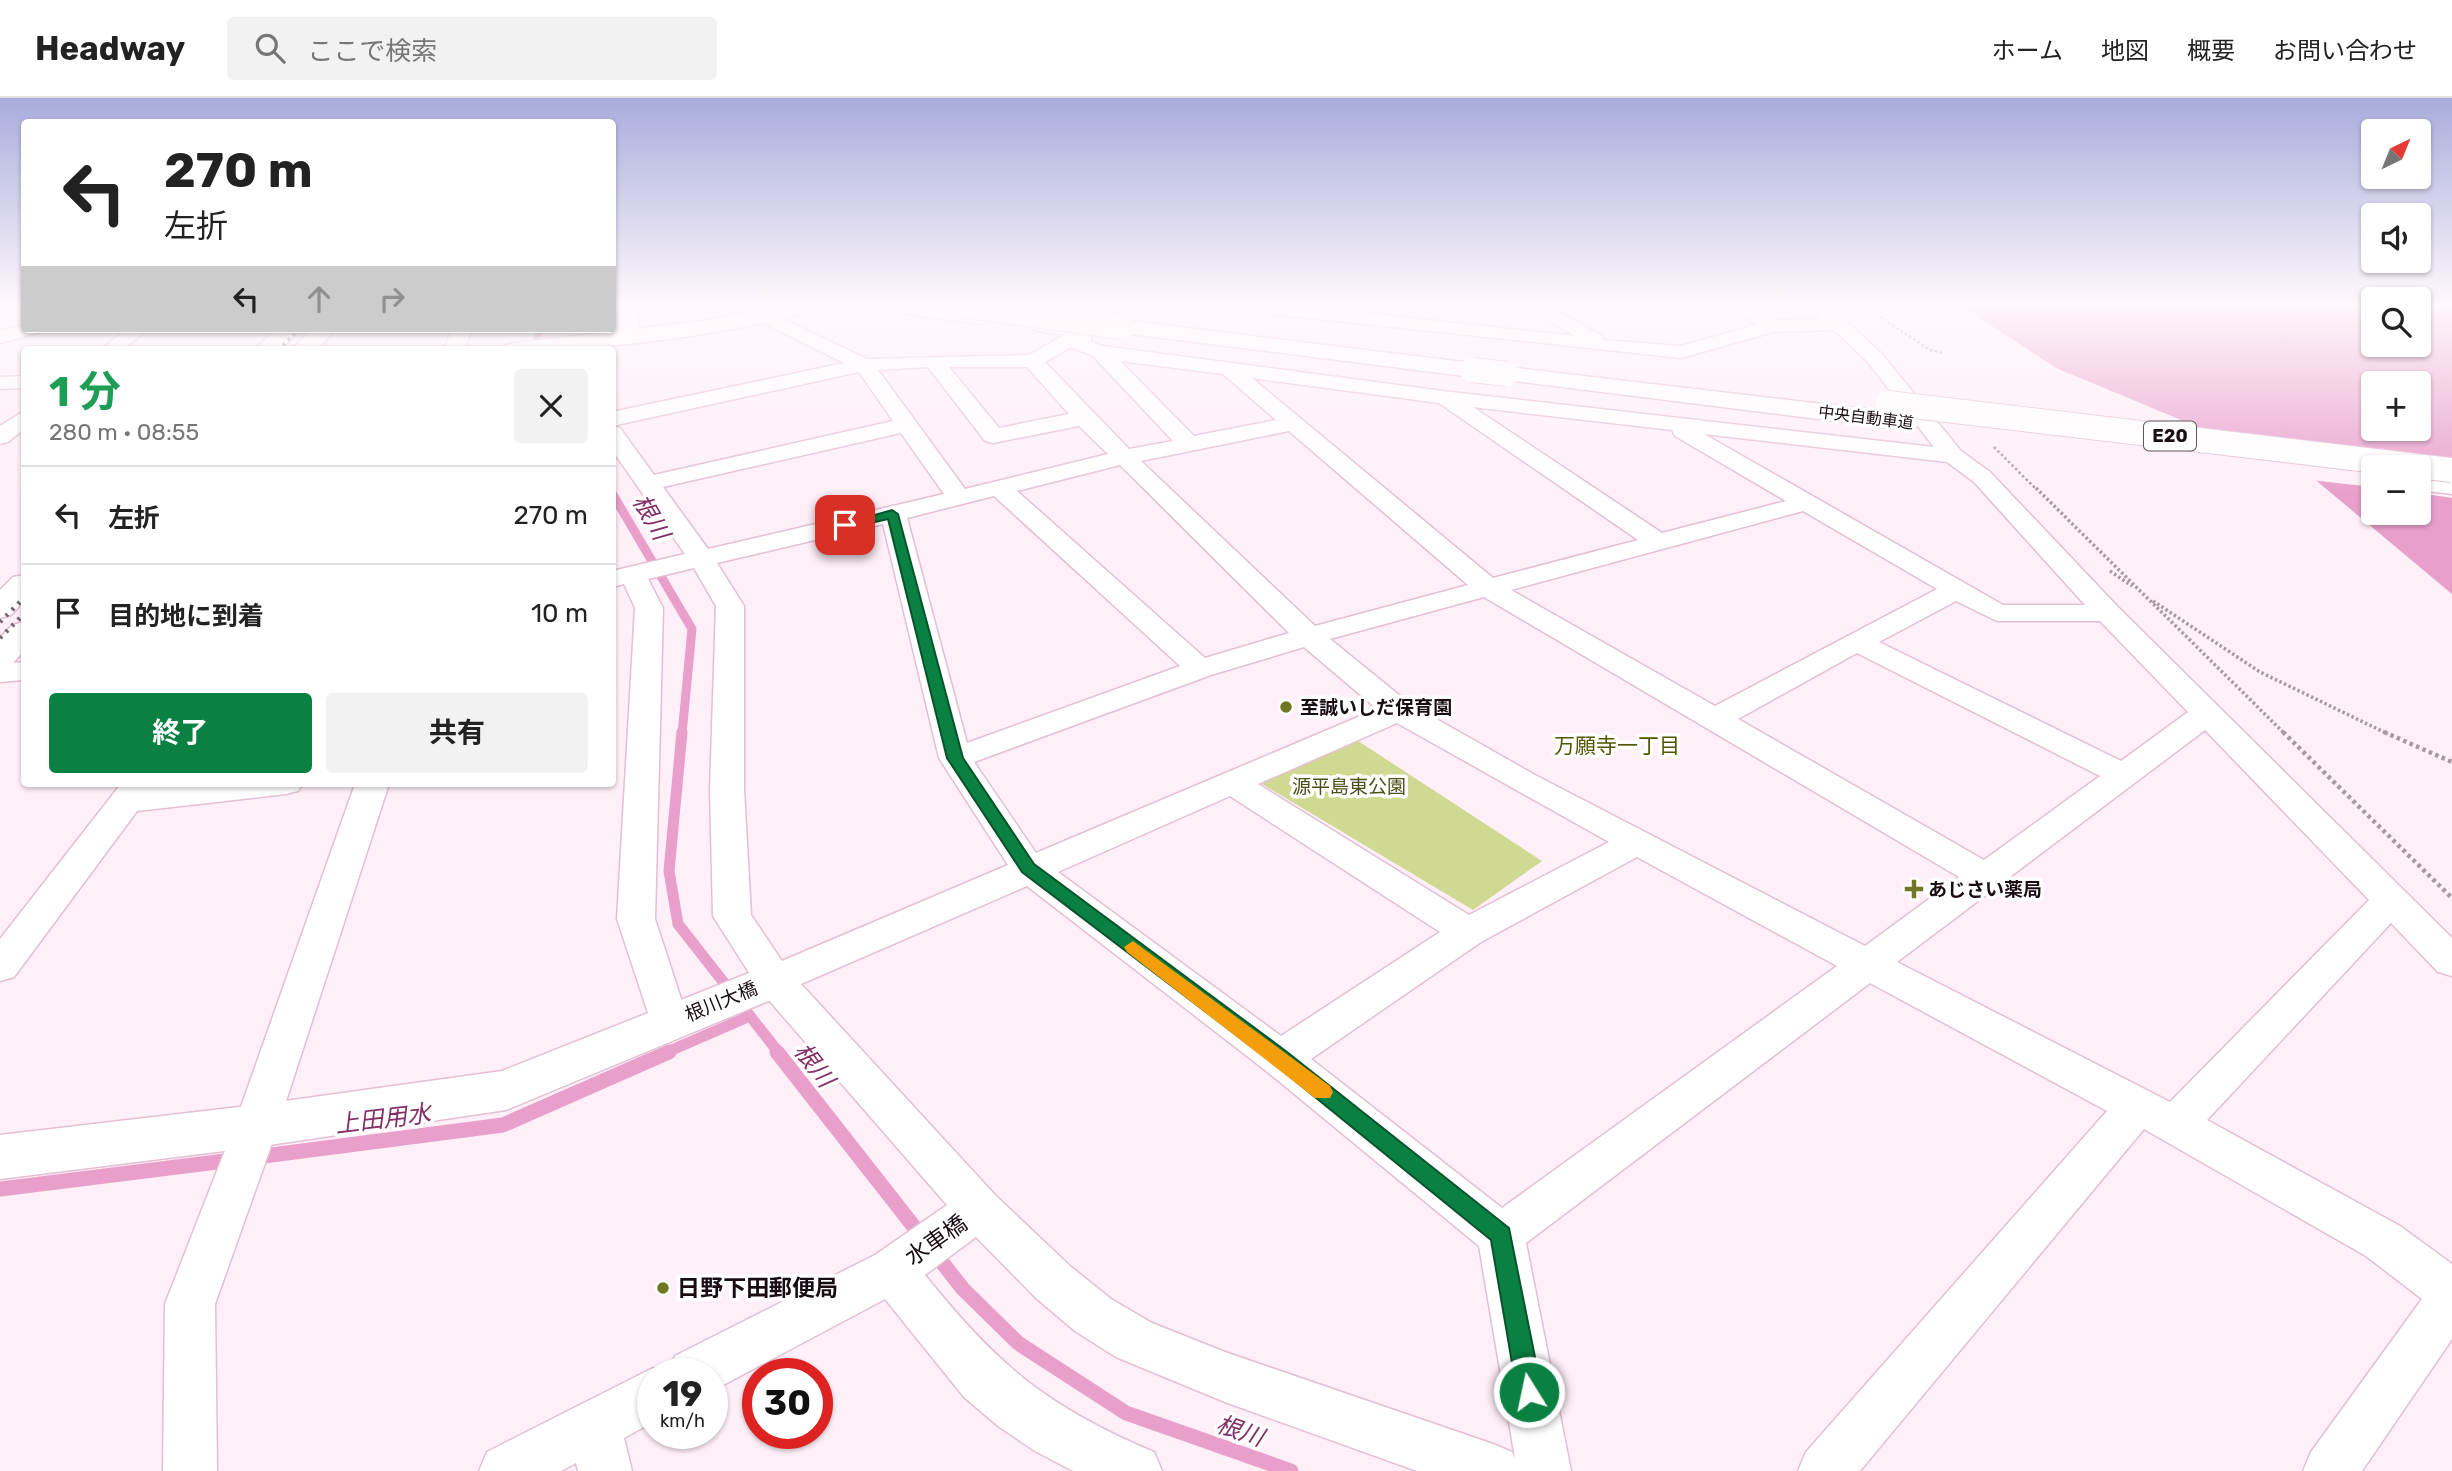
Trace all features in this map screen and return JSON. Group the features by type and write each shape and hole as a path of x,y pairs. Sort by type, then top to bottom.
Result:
{"main road":[{"name":"中央自動車道","path":"1511,367 1888,403 2452,470"},
{"name":"中央自動車道","path":"1511,367 1907,422 2361,475"},
{"path":"2431,484 2452,486"},
{"path":"0,608 21,587"},
{"path":"0,657 21,635"},
{"name":"根川大橋","path":"0,1157 250,1144 506,1090 774,979"}],"street":[{"path":"616,418 854,367"},
{"path":"865,367 958,497"},
{"path":"939,367 993,436 1084,418"},
{"path":"1038,367 1084,418 1309,636 1399,711 1523,782 2156,1115 2383,1241 2452,1293"},
{"path":"1115,367 1188,443"},
{"path":"1209,367 1953,456"},
{"path":"1477,401 1491,367"},
{"path":"1882,367 1953,456 1982,477 2108,612 2452,961"},
{"path":"1230,370 1488,588 1988,878"},
{"path":"0,383 21,382"},
{"path":"1443,397 1658,542"},
{"path":"0,437 21,420"},
{"path":"669,1023 636,919 649,608 629,575 1125,457 1295,423"},
{"path":"1671,424 1997,613 2108,612"},
{"path":"646,484 906,425"},
{"path":"616,439 693,561 730,606 727,789 732,916 774,979 979,1209 1053,1282 1093,1315 1135,1340 1225,1377 1493,1471"},
{"path":"998,487 1200,669"},
{"path":"955,758 1200,669 1309,636 1805,503"},
{"path":"892,514 955,758 1028,868 1280,1058 1501,1235 1544,1471"},
{"path":"1715,719 1956,590"},
{"path":"1857,642 2124,775"},
{"path":"0,673 21,671"},
{"path":"774,979 1399,711"},
{"path":"1501,1235 1871,965 2207,713"},
{"path":"1234,784 1468,932"},
{"path":"0,967 132,792 228,787"},
{"path":"190,1471 190,1304 250,1144 371,787"},
{"path":"1280,1058 1468,932 1637,842"},
{"path":"1825,1471 2156,1115 2392,899"},
{"name":"水車橋","path":"724,1358 892,1271 979,1209"},
{"path":"892,1271 951,1346 1013,1406 1062,1436 1135,1471"},
{"path":"2330,1471 2452,1298"},
{"path":"506,1471 599,1448 637,1410"}],"path":[{"path":"1993,445 2452,898"},
{"path":"2100,563 2260,672 2319,704 2452,762"}],"green space":[{"name":"源平島東公園","path":"1352,737 1542,861 1473,910 1257,781"}],"shaded area":[{"path":"2055,367 2452,367 2452,594 2369,525 2431,525 2431,455 2361,455 2361,518 2306,472"}],"pier":[{"path":"2191,428 2418,455 2361,455 2361,486 2310,480"},
{"path":"2431,457 2452,459 2452,498 2431,495"}],"waterway":[{"name":"根川","path":"616,500 692,629 682,734"},
{"name":"根川","path":"682,732 669,871 678,924 779,1053"},
{"name":"上田用水","path":"665,1053 750,1016"},
{"name":"上田用水","path":"256,1157 503,1125 669,1052"},
{"name":"根川","path":"777,1052 922,1237"},
{"name":"上田用水","path":"0,1189 233,1160"},
{"name":"根川","path":"934,1252 963,1289 1018,1343 1126,1413 1291,1471"}],"railway":[{"path":"0,622 21,601"},
{"path":"0,638 21,617"}],"slow traffic":[{"path":"1133,947 1323,1092"}],"place":[{"name":"至誠いしだ保育園","path":"1286,707"},
{"name":"あじさい薬局","path":"1914,889"},
{"name":"日野下田郵便局","path":"663,1288"}],"district":[{"name":"万願寺一丁目","path":"1617,746"}],"route":[{"path":"845,525 892,514 955,758 1028,868 1280,1058 1501,1235 1529,1392"}]}
